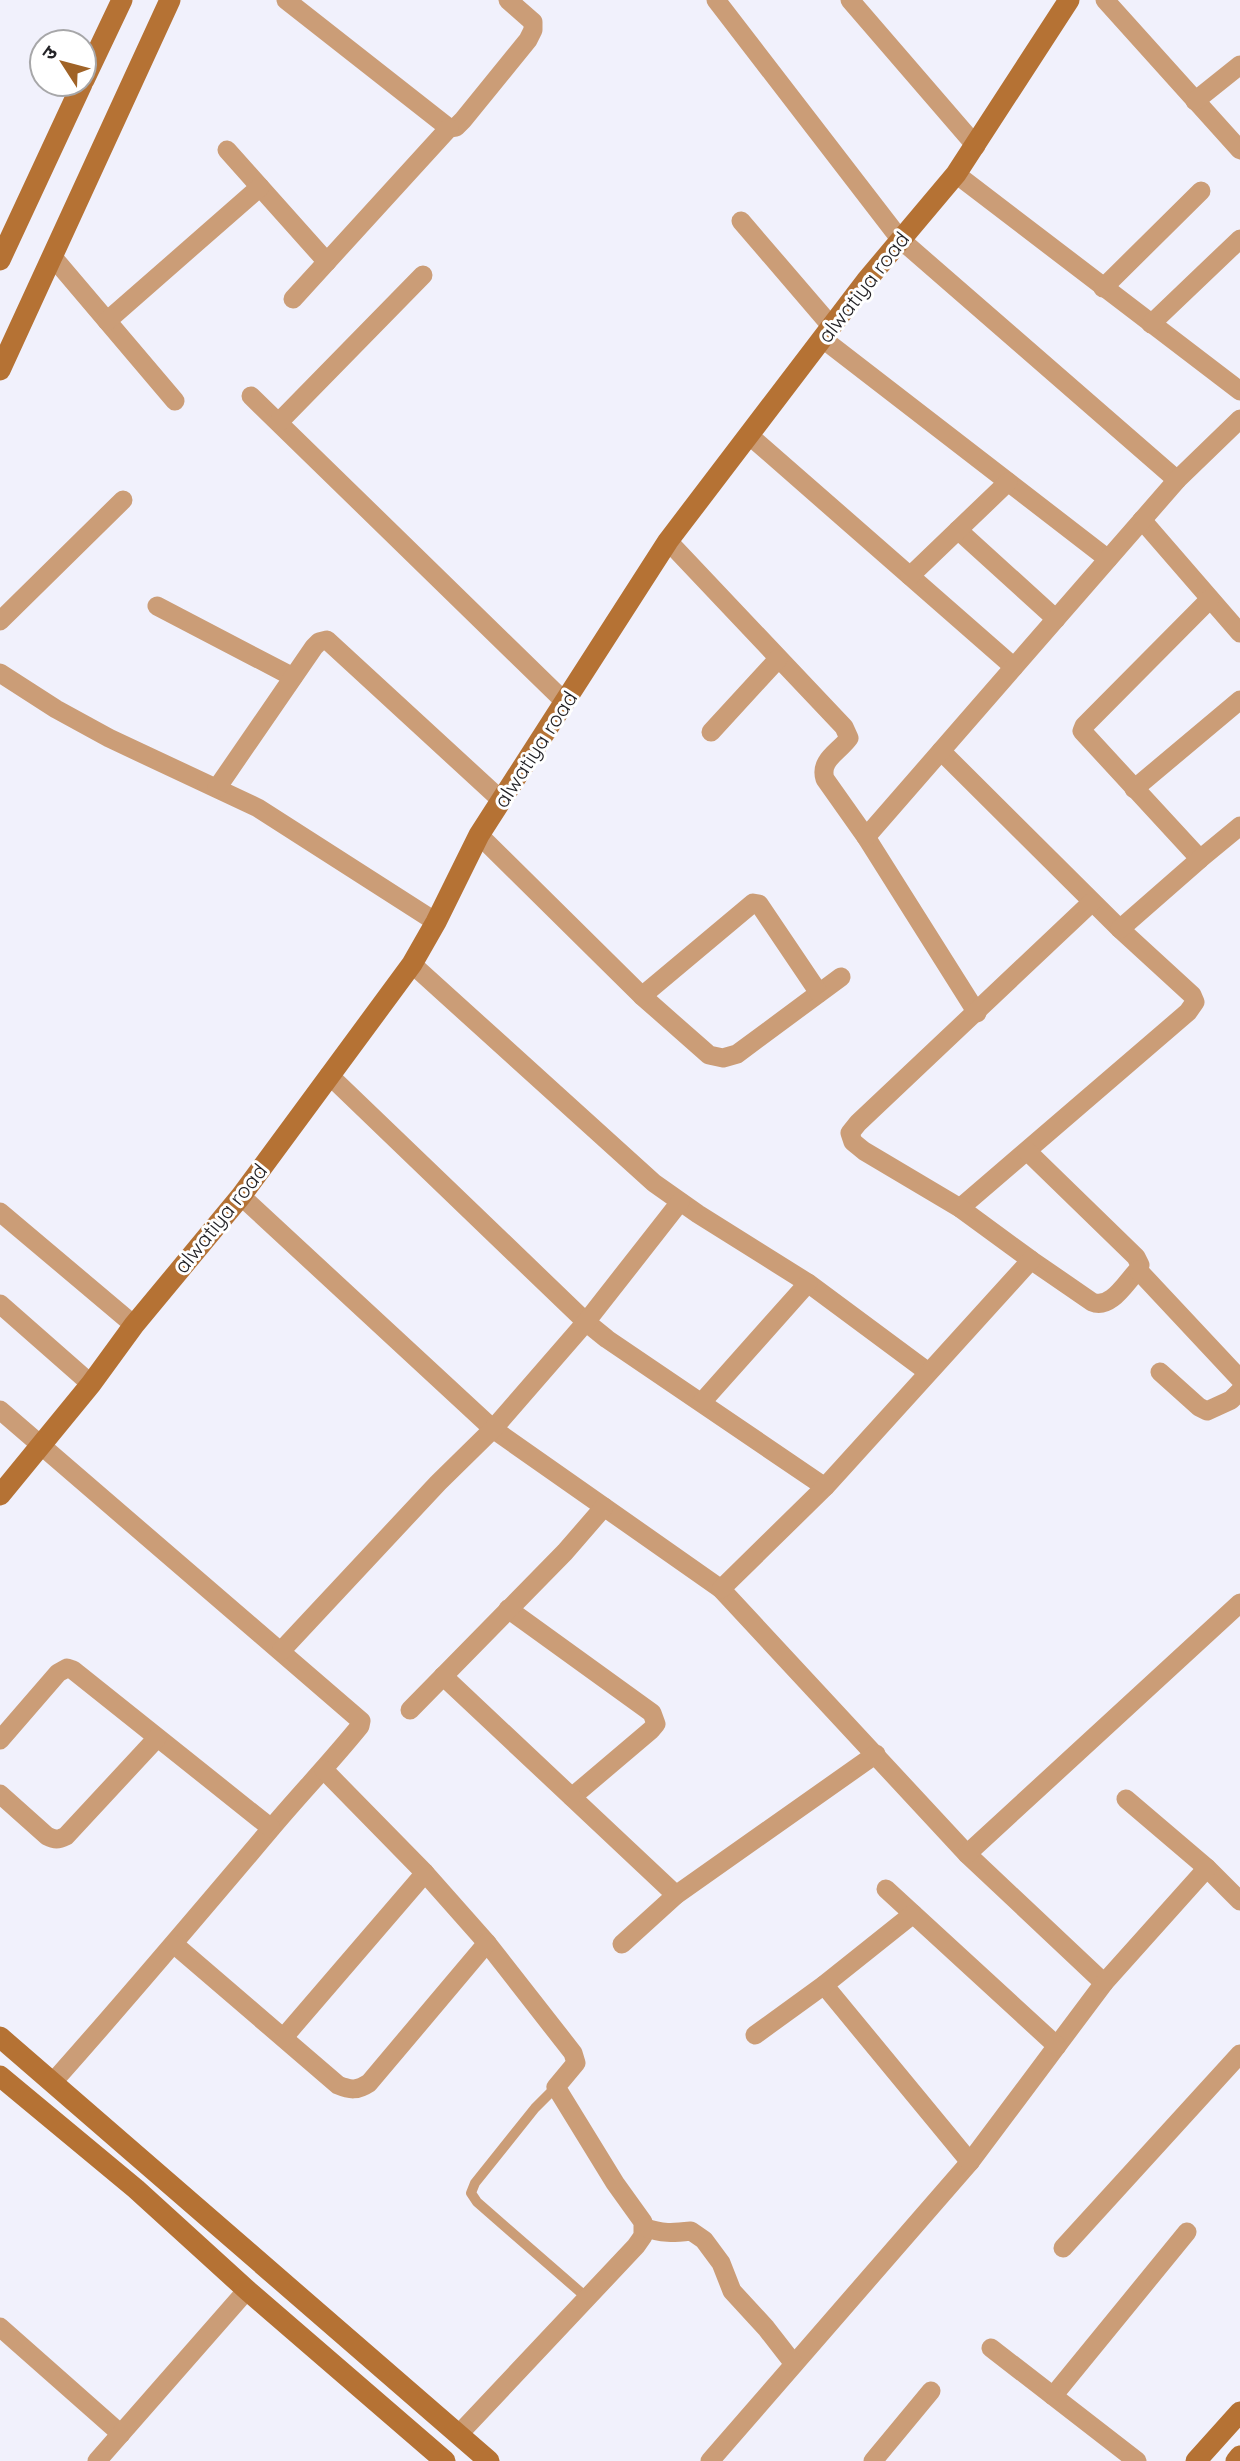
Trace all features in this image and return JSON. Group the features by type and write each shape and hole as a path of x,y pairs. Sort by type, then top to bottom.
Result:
{"street":[{"path":"98,50 122,0"},
{"path":"0,370 170,0"},
{"path":"286,0 449,128 456,128 463,120 528,40 533,30 533,22 508,0"},
{"path":"716,0 900,239 1177,480"},
{"path":"850,0 976,146"},
{"name":"alwatiya road","path":"0,1495 91,1384 134,1325 241,1196 412,964 479,835 668,541 900,239 956,174 1069,0"},
{"path":"1105,0 1240,150"},
{"path":"1195,101 1240,65"},
{"path":"0,260 76,98"},
{"path":"293,299 449,128"},
{"path":"227,150 327,262"},
{"path":"956,174 1240,391"},
{"path":"107,321 260,187"},
{"path":"1103,288 1201,191"},
{"path":"741,221 828,333 1008,482 1108,559"},
{"path":"1152,324 1240,239"},
{"path":"52,256 175,401"},
{"path":"279,422 423,275"},
{"path":"251,396 565,702"},
{"path":"866,837 1177,480 1240,419"},
{"path":"750,436 1014,667"},
{"path":"910,576 1008,482"},
{"path":"0,621 123,500"},
{"path":"1142,520 1240,633"},
{"path":"958,530 1056,619"},
{"path":"668,541 848,733 849,737 845,743 824,765 822,772 825,779 866,837 977,1013"},
{"path":"1200,859 1082,731 1210,599"},
{"path":"157,606 293,677"},
{"path":"217,788 314,647 327,640 502,800"},
{"path":"710,732 778,659"},
{"path":"0,673 56,709 109,738 217,788 278,820 436,922"},
{"path":"1134,789 1240,700"},
{"path":"941,751 1092,902 1192,995 1195,1002 1193,1007 960,1208"},
{"path":"1120,929 1240,827"},
{"path":"479,835 642,996 709,1055 723,1058 737,1054 841,977"},
{"path":"1027,1152 1136,1257 1140,1265 1138,1270 1107,1303 1100,1305 1031,1260 960,1208 864,1151 853,1142 850,1133 1092,902"},
{"path":"642,996 753,903 759,904 820,993"},
{"path":"412,964 645,1175 680,1202 808,1283 928,1372"},
{"path":"329,1075 586,1322 825,1487"},
{"path":"241,1196 493,1429 721,1589 967,1854 1104,1983"},
{"path":"281,1651 438,1483 493,1429 586,1322 680,1202"},
{"path":"0,1212 134,1325"},
{"path":"721,1589 825,1487 1031,1260"},
{"path":"1138,1270 1240,1379"},
{"path":"702,1402 808,1283"},
{"path":"0,1304 91,1384"},
{"path":"1160,1372 1207,1411 1231,1400 1240,1391"},
{"path":"0,1409 361,1721 360,1726 324,1770 53,2082"},
{"path":"410,1710 565,1552 604,1507"},
{"path":"967,1854 1240,1603"},
{"path":"508,1609 652,1713 656,1719 651,1730 572,1797"},
{"path":"0,1740 58,1672 67,1668 73,1670 271,1828"},
{"path":"443,1676 676,1895"},
{"path":"0,1794 47,1836 60,1839 66,1836 157,1738"},
{"path":"622,1944 676,1895 876,1754"},
{"path":"324,1770 425,1872 487,1943 576,2058 576,2063 556,2087 615,2183 643,2222 643,2236 636,2246 458,2435"},
{"path":"1126,1799 1208,1868 1240,1901"},
{"path":"710,2461 970,2162 1104,1983 1208,1868"},
{"path":"284,2037 425,1872"},
{"path":"886,1889 1057,2046"},
{"path":"755,2035 824,1985 913,1914"},
{"path":"174,1945 338,2085 351,2090 369,2083 487,1943"},
{"path":"824,1985 970,2162"},
{"path":"0,2037 489,2461"},
{"path":"1063,2248 1240,2054"},
{"path":"0,2077 136,2189 247,2290 445,2461"},
{"path":"644,2227 659,2233 691,2231 704,2240 725,2270 732,2291 794,2364"},
{"path":"1053,2396 1187,2232"},
{"path":"97,2461 247,2290"},
{"path":"3,2335 121,2434"},
{"path":"991,2348 1137,2461"},
{"path":"873,2461 931,2391"},
{"path":"1196,2461 1240,2412"},
{"path":"1236,2461 1240,2456"}],"lane":[{"path":"556,2087 535,2108 475,2183 471,2193 477,2202 586,2297"}]}
